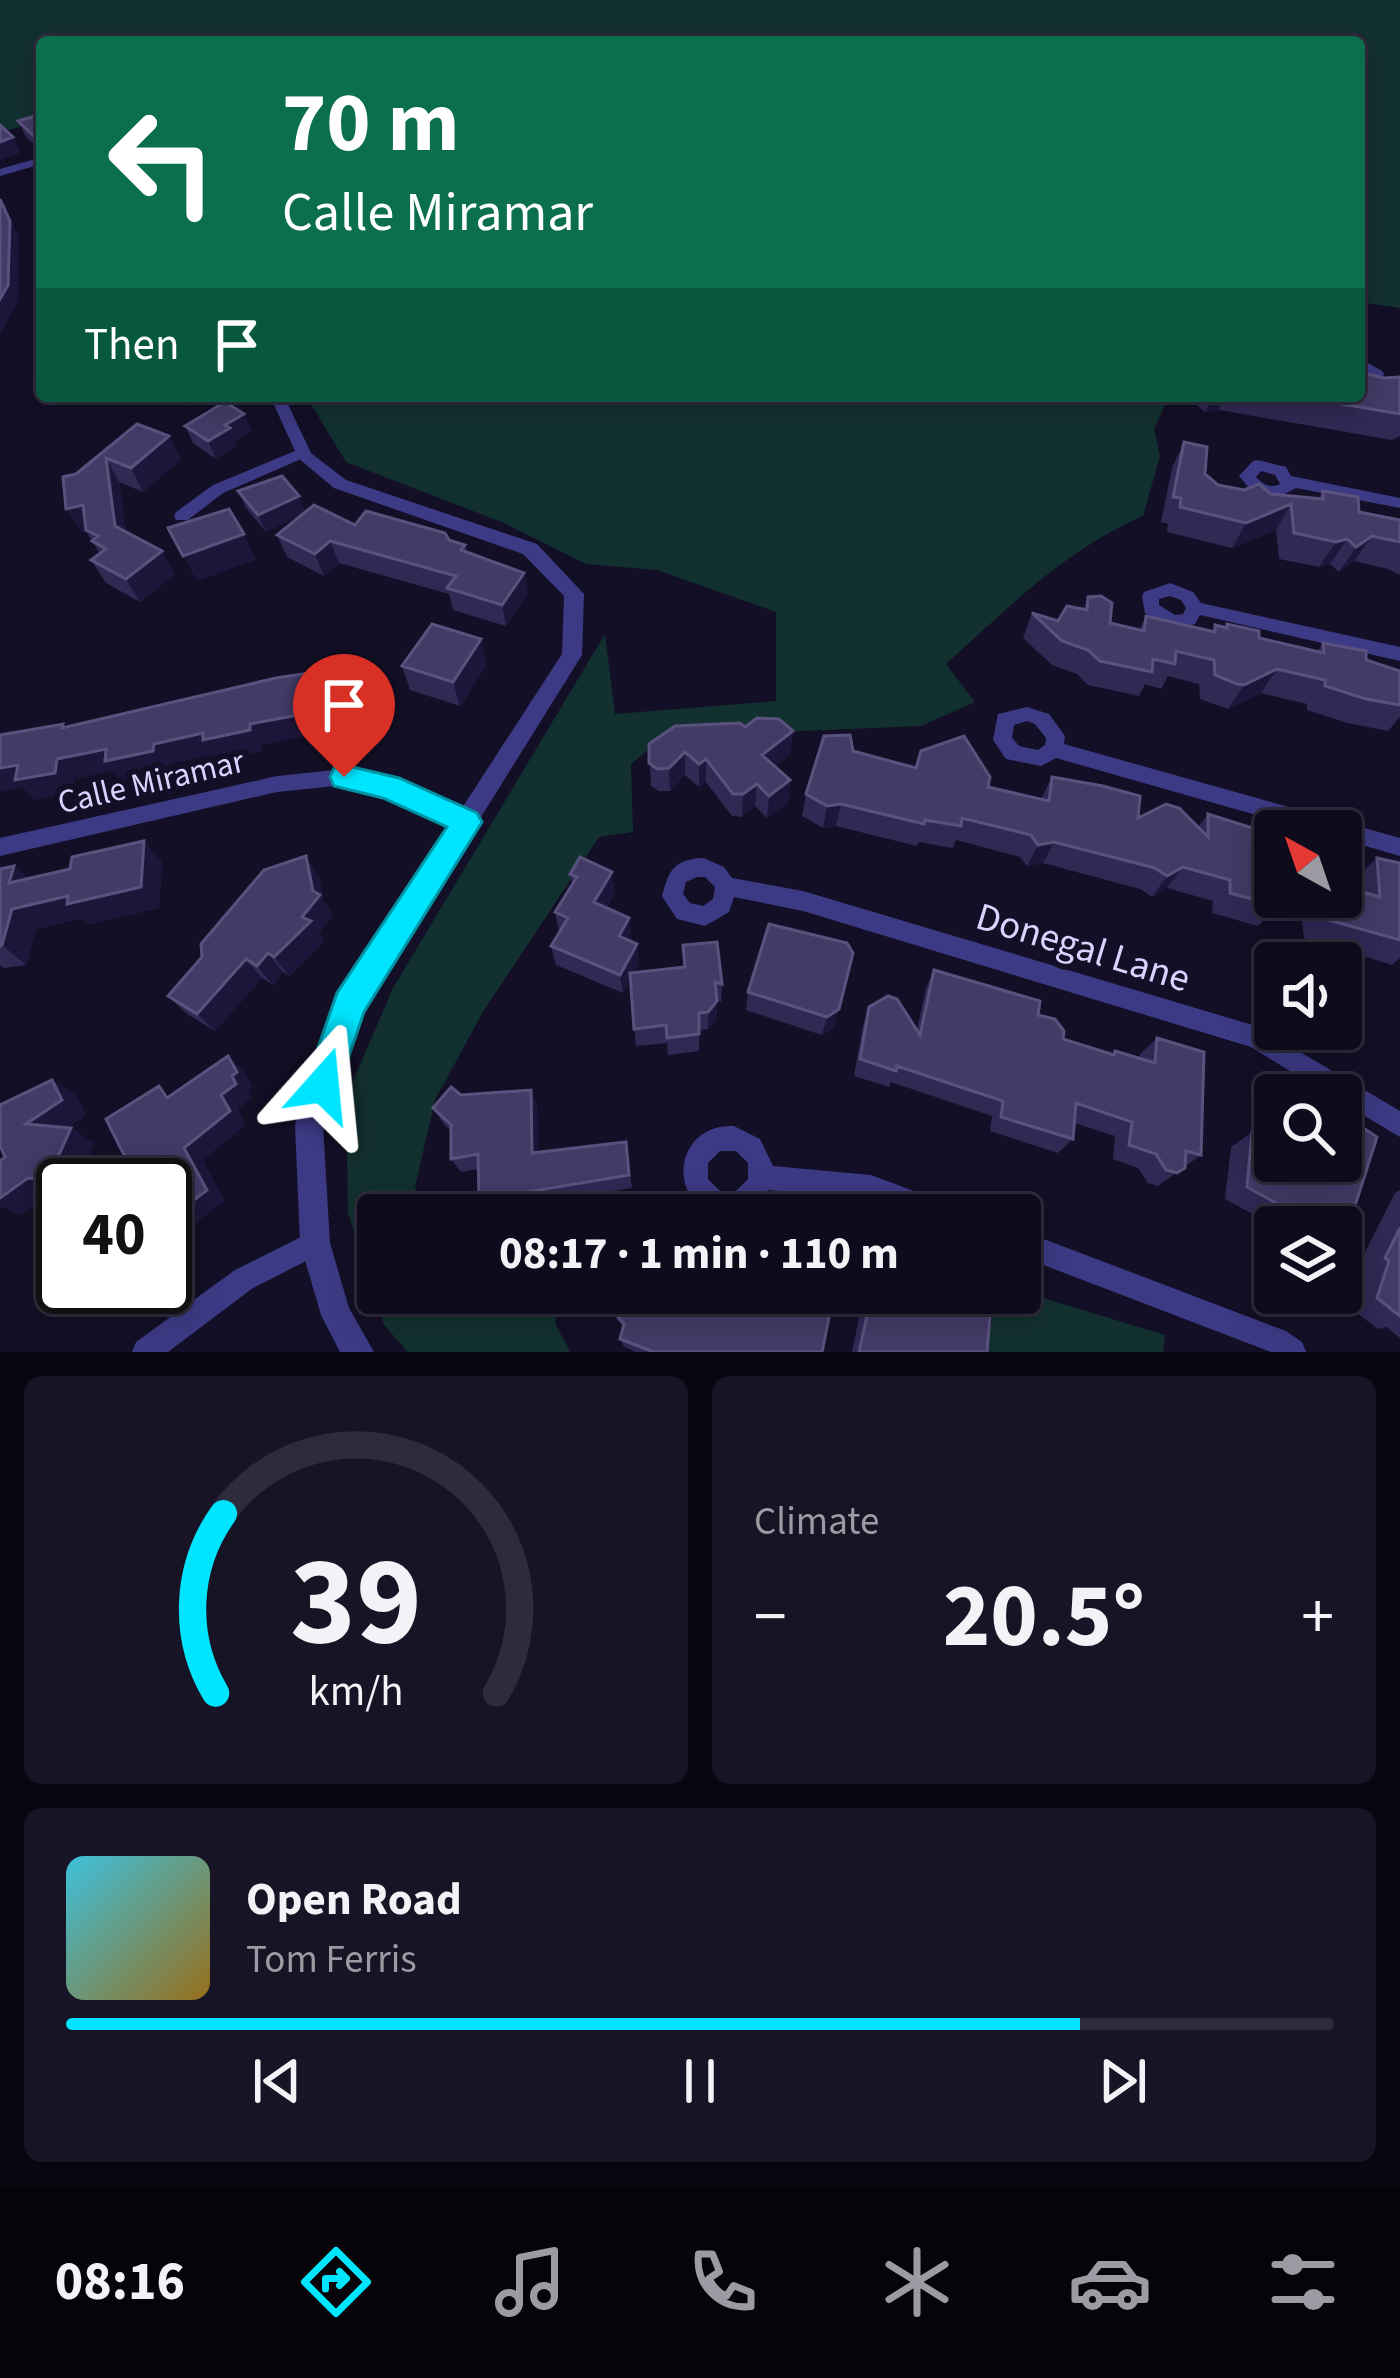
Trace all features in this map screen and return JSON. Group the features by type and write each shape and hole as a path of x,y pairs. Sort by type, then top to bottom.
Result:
{"street":[{"path":"0,173 36,162"},
{"path":"1365,366 1377,374 1400,377"},
{"path":"1365,382 1374,381 1377,374"},
{"path":"281,402 303,453 340,484 530,549 574,594 572,655 349,1004 309,1125 315,1243 336,1315 358,1352"},
{"path":"182,516 218,489 303,453"},
{"path":"1289,481 1400,503"},
{"path":"1195,608 1400,653"},
{"path":"1053,749 1400,847"},
{"name":"Calle Miramar","path":"0,847 278,784 344,777 388,787 467,822"},
{"name":"Donegal Lane","path":"726,886 803,901 1256,1037 1400,1125"},
{"path":"760,1178 871,1187 890,1194"},
{"path":"146,1352 177,1342 244,1280 315,1243"},
{"path":"1041,1251 1277,1340 1292,1352"}],"green space":[{"path":"0,0 1400,0 1400,308 1365,303 1365,36 36,36 36,122 0,133"},
{"path":"310,402 1166,402 1154,429 1160,456 1143,516 1063,563 946,664 975,702 921,726 778,732 654,745 631,764 633,832 599,837 484,1010 435,1100 415,1187 419,1194 357,1194 357,1241 348,1213 346,1097 393,988 605,634 615,714 776,701 776,612 657,570 586,564 504,523 346,462"},
{"path":"1041,1297 1165,1335 1163,1352 986,1352 993,1314 1041,1314"},
{"path":"380,1314 556,1314 570,1352 408,1352"}],"building":[{"path":"36,116 36,138 18,121"},
{"path":"0,125 13,137 0,142"},
{"path":"0,199 10,221 8,285 0,299"},
{"path":"1365,373 1400,377 1400,414 1331,402 1365,402"},
{"path":"225,402 244,414 225,425 230,428 208,441 185,426"},
{"path":"137,424 169,436 131,468 106,458 115,526 162,551 126,579 91,560 106,549 92,541 98,536 86,530 83,505 66,509 63,477 76,474"},
{"path":"1184,442 1207,447 1205,474 1218,485 1244,490 1259,484 1271,494 1323,499 1323,491 1358,497 1359,512 1400,520 1400,542 1372,536 1356,547 1347,539 1336,542 1294,533 1291,504 1246,523 1180,507 1181,498 1173,497"},
{"path":"282,476 299,496 258,515 238,491"},
{"path":"314,505 355,525 366,511 445,533 449,540 465,545 461,550 524,573 502,605 447,588 456,576 330,541 315,554 277,535"},
{"path":"229,509 244,534 183,556 168,528"},
{"path":"1101,596 1112,603 1110,623 1144,631 1146,616 1215,632 1215,625 1227,628 1227,624 1259,631 1259,638 1324,653 1323,643 1366,651 1366,660 1400,671 1400,705 1366,699 1325,686 1325,680 1277,669 1237,684 1215,675 1214,660 1176,651 1175,664 1153,659 1152,672 1100,661 1088,650 1062,641 1032,613 1058,621 1067,606 1087,610 1088,597"},
{"path":"432,624 481,639 453,682 402,666"},
{"path":"343,668 346,706 250,724 250,730 203,740 203,733 154,744 153,751 105,761 106,749 57,759 55,773 15,780 18,765 0,768 0,735 63,724 62,728 276,678"},
{"path":"757,718 779,719 793,731 762,755 790,780 769,796 757,784 743,794 733,794 706,759 699,764 685,752 669,768 657,769 649,763 649,744 675,726 740,723 745,727"},
{"path":"850,735 853,751 916,768 921,751 964,736 990,777 988,787 1049,801 1052,777 1140,796 1138,818 1166,804 1179,808 1208,837 1208,814 1254,828 1254,900 1230,893 1230,880 1183,867 1167,876 1155,868 1054,842 1038,845 1031,835 962,818 961,826 925,820 924,824 841,804 827,806 806,794 824,736"},
{"path":"144,841 141,887 67,904 68,896 12,909 0,946 0,869 14,866 9,883 70,869 72,857"},
{"path":"306,856 313,891 320,895 302,917 311,921 274,957 268,953 257,966 246,959 197,1014 168,996 202,957 201,944 264,870"},
{"path":"580,857 612,872 594,902 629,918 619,936 637,944 620,975 551,946 568,918 555,912 577,877 570,874"},
{"path":"1377,858 1400,863 1400,940 1325,919 1362,918 1362,892 1380,897"},
{"path":"769,924 847,943 853,953 839,1009 827,1017 748,992"},
{"path":"717,942 722,984 715,982 717,1001 708,1012 699,1013 699,1034 667,1038 666,1025 634,1029 630,973 685,967 683,945"},
{"path":"934,970 1040,1001 1038,1015 1055,1019 1064,1031 1063,1039 1114,1055 1115,1051 1155,1063 1157,1038 1204,1052 1201,1155 1186,1151 1185,1168 1177,1173 1166,1170 1156,1154 1129,1145 1132,1122 1076,1103 1073,1139 1001,1117 1003,1101 897,1066 896,1071 860,1059 869,1007 888,996 897,999 920,1035"},
{"path":"228,1056 237,1072 232,1076 236,1084 221,1095 230,1111 184,1148 189,1158 126,1158 106,1119 159,1086 167,1098"},
{"path":"52,1080 62,1100 26,1124 71,1128 57,1158 36,1158 36,1178 28,1178 0,1198 0,1161 5,1157 0,1146 0,1105"},
{"path":"451,1087 461,1095 531,1090 532,1153 626,1142 629,1175 515,1194 479,1194 478,1154 451,1159 451,1125 433,1108"},
{"path":"1362,1127 1377,1137 1355,1206 1281,1206 1247,1187 1252,1132 1254,1182 1362,1182"},
{"path":"192,1163 207,1190 192,1201"},
{"path":"1400,1228 1400,1316 1377,1298 1389,1261 1385,1258"},
{"path":"616,1314 830,1314 822,1352 654,1352 620,1339 624,1324"},
{"path":"867,1314 990,1314 987,1352 859,1352"}],"route":[{"path":"323,1085 349,1004 467,822 388,787 344,777"}]}
